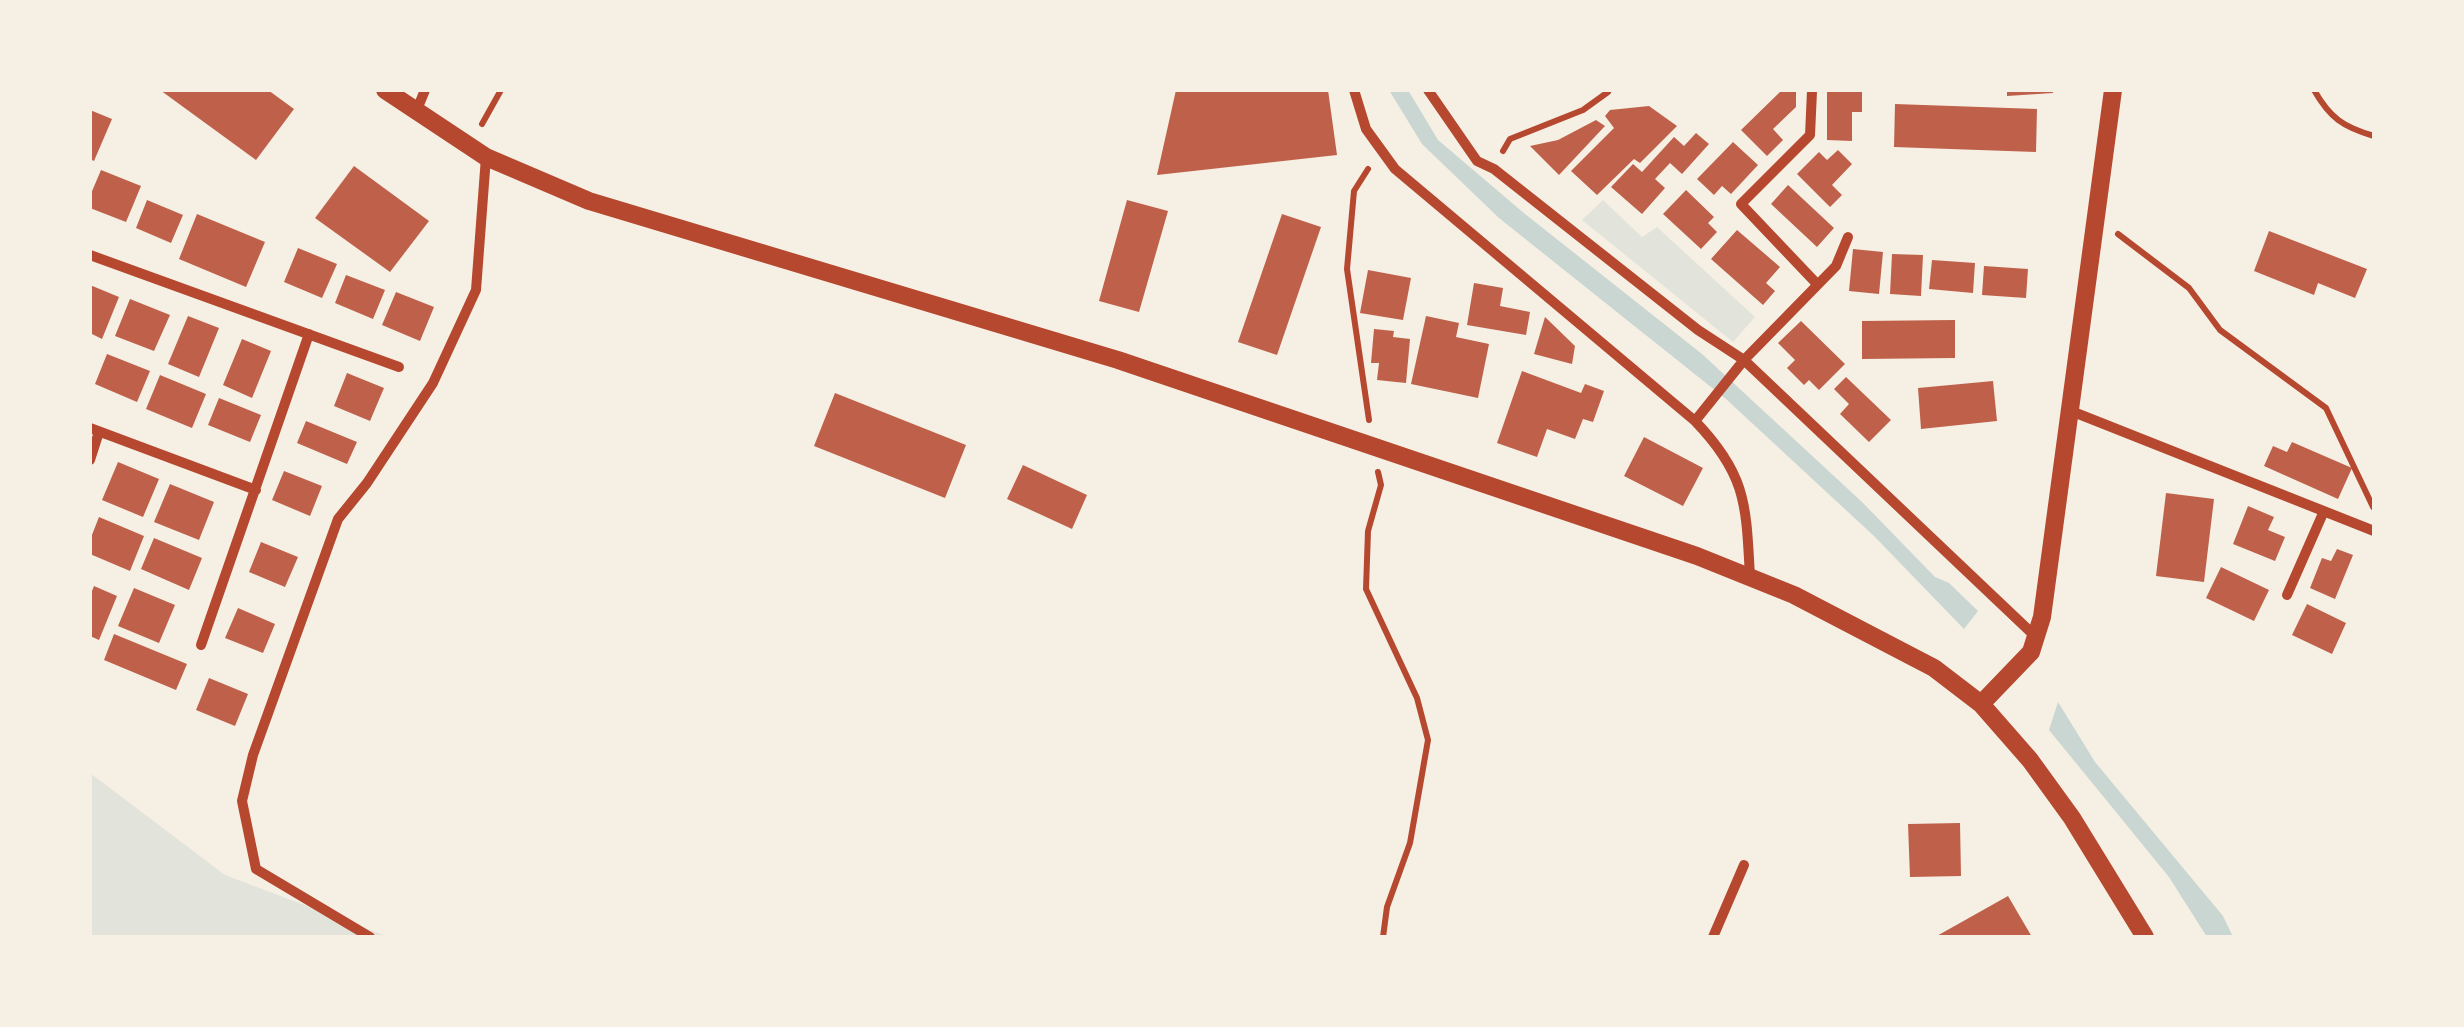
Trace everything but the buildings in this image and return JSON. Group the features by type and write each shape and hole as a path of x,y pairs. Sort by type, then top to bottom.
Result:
{"street":[{"path":"385,90 477,152 589,201 1118,360 1373,446 1750,577 1903,650 1945,674 1982,704 2030,760 2062,804 2144,937"},
{"path":"416,112 425,90"},
{"path":"1354,90 1366,129 1395,168 1695,421 1716,443 1740,484 1750,577"},
{"path":"1428,90 1477,162 1494,169 1698,330 1744,360 2036,638"},
{"path":"1982,704 2031,652 2036,638 2071,411 2113,90"},
{"path":"1812,91 1810,135 1741,204 1817,284"},
{"path":"370,937 256,869 242,801 253,755 338,518 367,483 434,383 476,290 477,152"},
{"path":"1695,421 1744,360 1836,266 1848,236"},
{"path":"90,255 399,367"},
{"path":"202,645 309,334"},
{"path":"2071,411 2374,531"},
{"path":"90,460 95,430 256,490"},
{"path":"2287,596 2324,511"},
{"path":"1713,937 1744,865"}],"path":[{"path":"477,152 501,90"},
{"path":"2314,90 2328,114 2354,130 2374,136"},
{"path":"1494,169 1510,138 1583,110 1608,92"},
{"path":"1380,151 1354,192 1347,270 1381,484 1368,531 1366,589 1418,698 1428,740 1410,844 1387,907 1383,937"},
{"path":"2095,222 2131,241 2189,288 2220,330 2326,408 2374,510"}],"shaded area":[{"path":"1389,90 1408,90 1438,140 1702,354 1862,502 1935,577 1949,583 1978,611 1964,629 1874,536 1726,399 1499,218 1422,144"},
{"path":"1603,200 1642,237 1657,227 1755,317 1733,342 1582,220"},
{"path":"2058,702 2095,762 2223,916 2233,937 2207,937 2169,877 2049,730"},
{"path":"90,773 225,875 389,937 90,937"}]}
